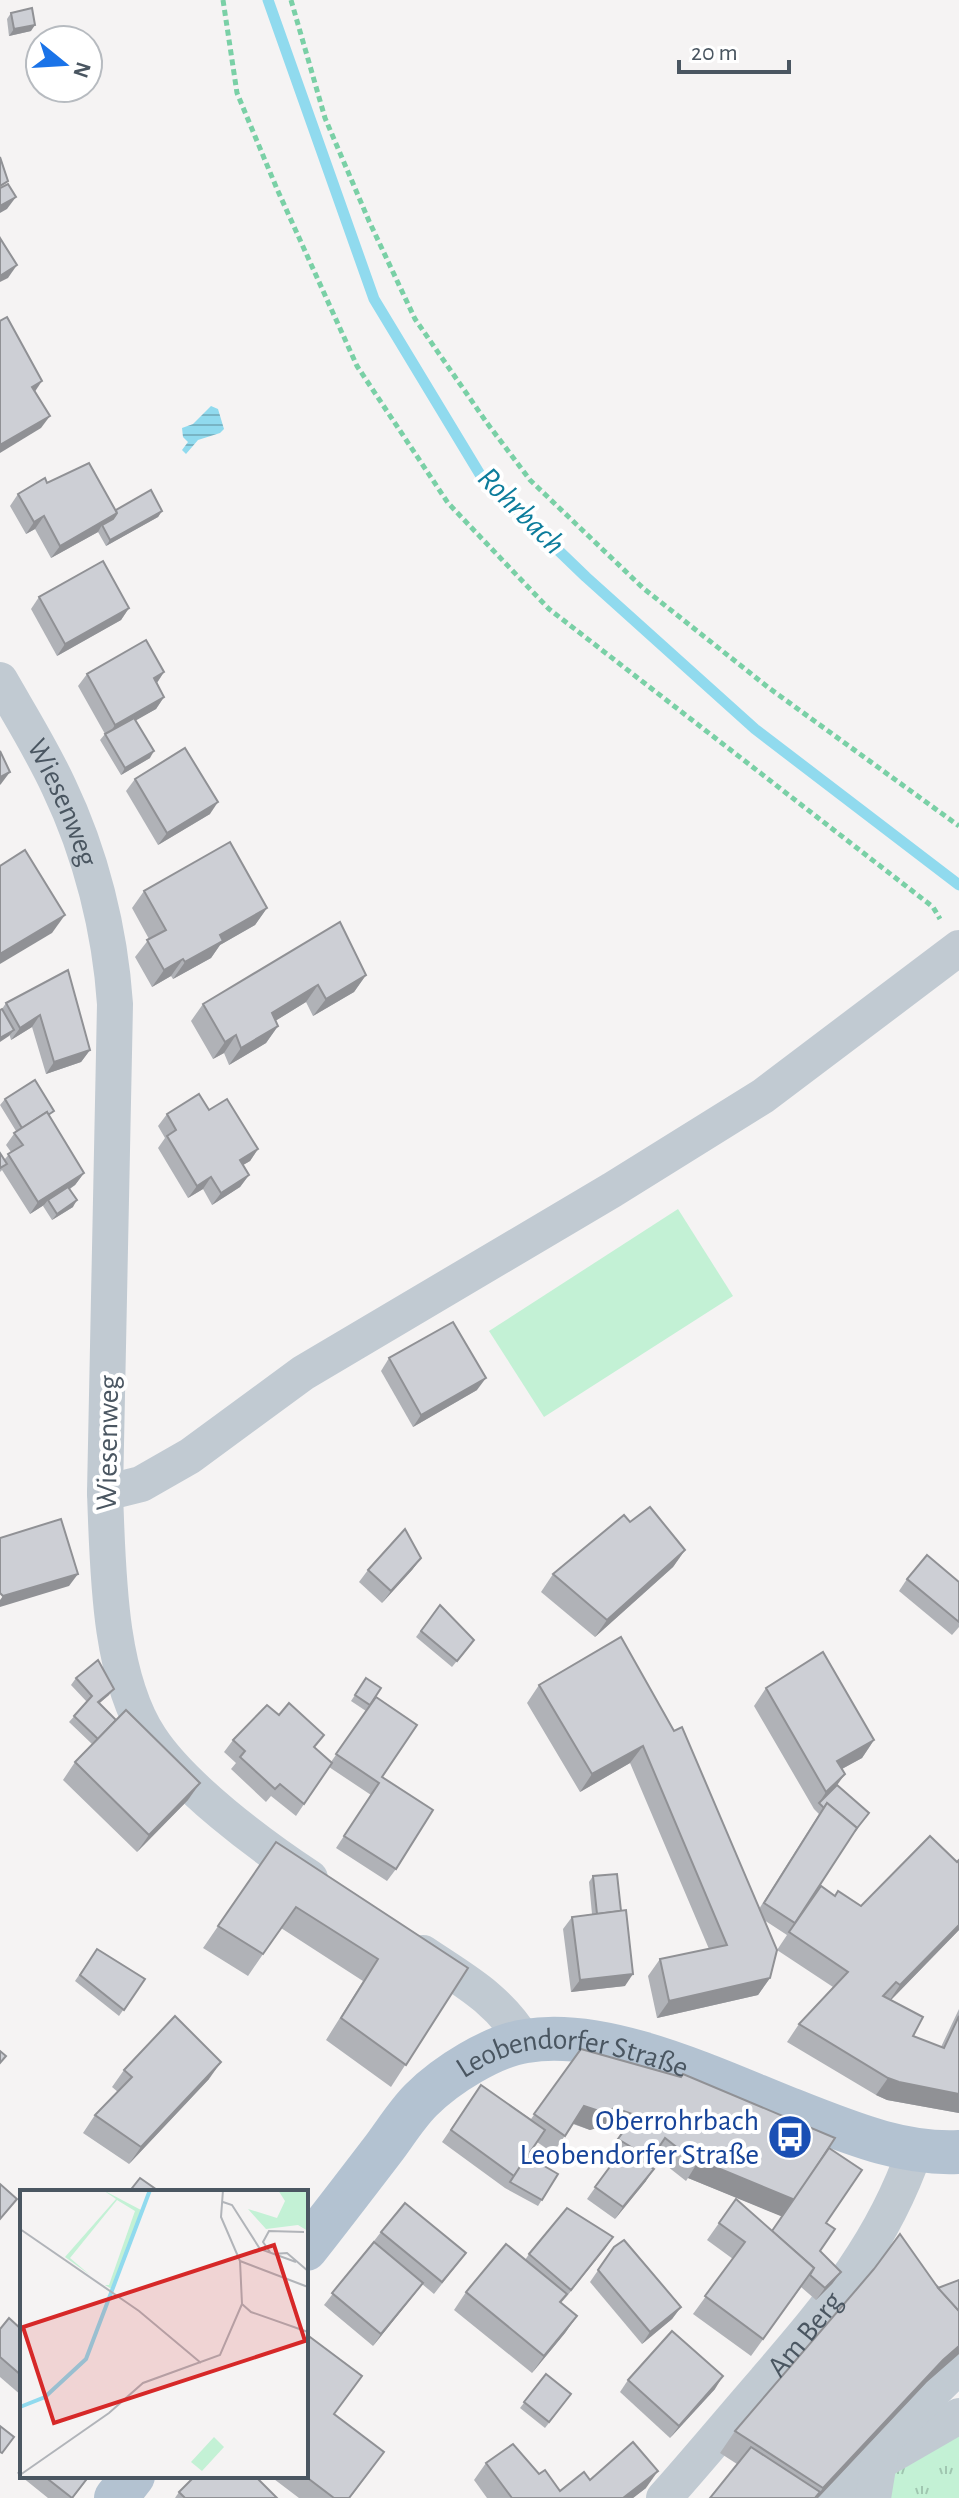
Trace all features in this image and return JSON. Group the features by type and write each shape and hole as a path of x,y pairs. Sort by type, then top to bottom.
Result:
{"main road":[{"name":"Leobendorfer Straße","path":"308,2246 421,2100 452,2074 487,2055 524,2041 558,2039 633,2052 676,2065 851,2133 915,2150 959,2152"},
{"path":"116,2498 131,2478"}],"street":[{"name":"Wiesenweg","path":"0,680 59,786 77,829 103,917 112,960 115,1004 105,1493 108,1575 117,1643 130,1694 148,1736 169,1763 251,1835 339,1897"},
{"path":"105,1493 141,1484 190,1456 303,1373 612,1190 763,1096 959,948"},
{"path":"401,1938 488,1996 509,2017 524,2041"},
{"name":"Am Berg","path":"664,2498 846,2284 887,2218 915,2150"},
{"path":"873,2498 881,2449 888,2436 959,2366"},
{"path":"833,2498 849,2481 959,2416"}],"path":[{"path":"223,0 237,93 277,189 357,366 448,503 549,609 933,907 959,948"},
{"path":"291,0 325,118 415,319 530,480 643,588 769,688 959,826"}],"green space":[{"path":"678,1209 733,1296 544,1417 489,1331"},
{"path":"959,2426 959,2498 882,2498 895,2470"}],"water":[{"path":"211,406 218,409 224,429 198,440 186,454 182,450 188,442 183,437 182,428 193,424"}],"building":[{"path":"32,8 35,24 24,24 24,27 14,29 11,13"},
{"path":"0,157 8,181 0,186"},
{"path":"8,184 16,197 0,206 0,188"},
{"path":"0,238 17,265 0,276"},
{"path":"7,317 42,381 32,387 50,416 0,445 0,321"},
{"path":"89,463 117,513 60,546 44,516 34,522 18,494 45,478 47,483"},
{"path":"151,490 162,511 110,540 102,525 113,519 116,510"},
{"path":"103,561 129,608 65,644 39,597"},
{"path":"146,640 164,672 154,678 164,697 115,725 87,674"},
{"path":"134,718 154,751 125,768 105,734"},
{"path":"185,748 218,802 167,833 135,779"},
{"path":"0,751 10,772 0,777"},
{"path":"230,842 267,908 220,935 223,941 164,970 147,940 166,930 144,891"},
{"path":"25,850 65,915 0,954 0,866"},
{"path":"340,922 366,975 326,999 318,985 272,1013 278,1026 241,1048 236,1035 225,1042 203,1004"},
{"path":"68,970 90,1050 54,1062 40,1015 20,1028 6,1003"},
{"path":"0,1010 14,1030 0,1038"},
{"path":"35,1080 54,1111 48,1115 47,1112 22,1128 5,1099"},
{"path":"199,1094 209,1110 227,1099 258,1149 240,1160 249,1175 221,1193 211,1177 197,1186 167,1136 176,1130 167,1114"},
{"path":"47,1112 84,1173 38,1202 8,1154 23,1145 14,1133"},
{"path":"0,1153 7,1164 0,1168"},
{"path":"68,1187 77,1200 57,1214 48,1200"},
{"path":"453,1322 486,1378 421,1415 389,1358"},
{"path":"650,1507 685,1550 607,1620 553,1574 624,1515 630,1522"},
{"path":"61,1519 78,1574 3,1596 0,1593 0,1538"},
{"path":"405,1529 421,1558 391,1591 368,1570"},
{"path":"927,1555 959,1582 959,1622 907,1579"},
{"path":"440,1605 474,1640 457,1661 421,1631"},
{"path":"621,1637 674,1731 682,1727 777,1950 770,1978 669,2001 660,1959 727,1945 643,1746 592,1774 539,1685"},
{"path":"823,1652 874,1740 837,1761 845,1774 826,1792 766,1688"},
{"path":"98,1660 114,1689 98,1702 116,1720 98,1739 74,1716 92,1696 76,1678"},
{"path":"366,1678 381,1688 370,1705 355,1695"},
{"path":"376,1697 417,1725 382,1777 433,1810 396,1869 344,1836 379,1783 336,1754"},
{"path":"289,1703 324,1735 314,1747 332,1763 304,1804 280,1784 275,1789 240,1757 245,1751 233,1740 267,1705 279,1715"},
{"path":"126,1710 200,1783 149,1835 75,1762"},
{"path":"837,1785 869,1813 854,1832 857,1828 827,1803 824,1808 819,1803"},
{"path":"827,1803 857,1828 795,1923 764,1903"},
{"path":"930,1836 957,1862 959,1860 959,1925 900,1985 896,1982 883,1996 923,2017 913,2036 944,2048 959,2016 959,2094 888,2078 799,2024 848,1972 789,1932 821,1886 835,1896 838,1891 861,1906"},
{"path":"276,1842 468,1968 406,2065 341,2018 378,1959 296,1907 263,1954 218,1926"},
{"path":"617,1874 621,1911 597,1914 593,1876"},
{"path":"626,1910 633,1974 580,1980 572,1917"},
{"path":"97,1949 145,1979 124,2010 80,1975"},
{"path":"175,2016 221,2062 141,2147 95,2115 132,2077 124,2070"},
{"path":"581,2049 681,2077 683,2074 835,2138 795,2200 699,2160 698,2164 665,2138 651,2159 618,2139 635,2115 615,2108 602,2112 584,2106 565,2136 534,2114"},
{"path":"481,2085 545,2130 514,2176 451,2130"},
{"path":"829,2148 862,2170 826,2223 835,2229 820,2251 841,2272 825,2288 810,2275 814,2268 772,2231"},
{"path":"623,2149 654,2169 623,2207 595,2187"},
{"path":"527,2156 558,2174 542,2200 510,2182"},
{"path":"140,2178 157,2190 131,2190"},
{"path":"0,2184 17,2199 0,2219"},
{"path":"736,2199 814,2268 763,2339 705,2296 745,2242 719,2223"},
{"path":"405,2203 466,2253 442,2282 381,2232"},
{"path":"567,2208 613,2237 571,2290 529,2254"},
{"path":"900,2234 936,2285 959,2311 959,2346 823,2488 735,2431 874,2269"},
{"path":"624,2240 681,2307 650,2332 598,2270 614,2247"},
{"path":"374,2242 423,2283 381,2334 332,2293"},
{"path":"506,2244 567,2294 560,2302 577,2316 544,2356 466,2292"},
{"path":"959,2280 959,2311 938,2288"},
{"path":"9,2318 20,2328 20,2374 0,2357 0,2329"},
{"path":"672,2331 723,2376 679,2426 628,2380"},
{"path":"310,2337 362,2376 334,2414 384,2452 349,2498 334,2498 308,2478"},
{"path":"546,2374 571,2394 549,2422 524,2402"},
{"path":"0,2426 14,2437 2,2453 0,2452"},
{"path":"633,2442 658,2471 623,2498 512,2498 486,2463 513,2444 539,2474 545,2470 560,2491 584,2472 590,2480"},
{"path":"751,2447 820,2492 815,2498 710,2498"},
{"path":"47,2478 87,2478 72,2498"},
{"path":"193,2478 257,2478 277,2498 185,2498 179,2492"}],"waterway":[{"name":"Rohrbach","path":"268,0 374,299 481,476 586,577 755,729 959,885"}],"place":[{"name":"Oberrohrbach Leobendorfer Straße","path":"790,2137"}]}
